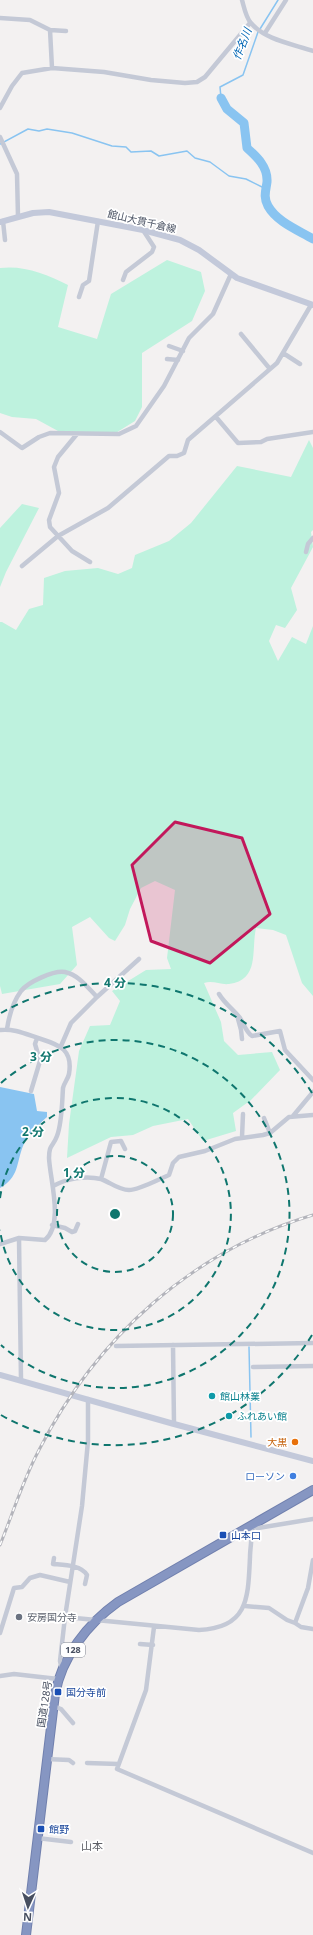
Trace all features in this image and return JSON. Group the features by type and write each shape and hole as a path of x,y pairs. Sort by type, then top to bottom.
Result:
{"highway":[{"name":"国道128号","path":"26,1935 53,1706 58,1679 78,1641 96,1620 127,1597 313,1490"}],"main road":[{"name":"館山大貫千倉線","path":"1,222 18,216 49,212 168,236 193,246 231,274 312,305"},
{"path":"0,1375 313,1461"}],"street":[{"path":"242,0 252,24 263,32 280,41 313,51"},
{"path":"263,32 286,0"},
{"path":"0,18 30,20 50,30 66,31"},
{"path":"0,108 12,86 22,73 52,68 104,72 156,80 197,82 205,77 252,24"},
{"path":"50,30 52,68"},
{"path":"1,138 17,174 18,216"},
{"path":"80,297 83,285 89,281 98,221"},
{"path":"1,222 5,240"},
{"path":"123,280 126,272 152,252 154,247 143,230"},
{"path":"0,432 22,448 46,434 119,434 136,426 164,386 190,338 213,314 231,274"},
{"path":"22,566 58,536 108,508 169,456 184,454 188,440 277,363 312,305"},
{"path":"241,334 270,368"},
{"path":"168,346 183,351"},
{"path":"283,353 300,364"},
{"path":"167,359 178,360"},
{"path":"216,417 238,443 261,442 267,439 313,432"},
{"path":"77,434 58,457 54,467 59,493 49,520 50,527 72,551 90,562"},
{"path":"306,552 308,544 313,538"},
{"path":"61,1046 71,1023 96,997 139,958"},
{"path":"7,1029 9,1018 22,990 47,974 66,972 78,978 96,997"},
{"path":"219,994 224,1002 236,1013 249,1034 252,1036 280,1031 284,1050 313,1080"},
{"path":"236,1013 242,1039"},
{"path":"0,1030 7,1029 61,1046 69,1059 70,1064 64,1087 63,1106 57,1137 49,1147 51,1179 55,1196 52,1225 48,1238 45,1240 19,1238 0,1244"},
{"path":"31,1091 40,1061 35,1044 37,1038"},
{"path":"293,1116 313,1092"},
{"path":"242,1137 243,1114"},
{"path":"53,1186 63,1180 86,1177 101,1179 118,1188 133,1190 169,1175 173,1163 179,1157 205,1151 242,1137 259,1136 270,1133 285,1119 293,1116 313,1115"},
{"path":"264,1118 270,1133"},
{"path":"101,1179 111,1142 121,1141 124,1149"},
{"path":"52,1225 65,1228 72,1232 75,1231 78,1224"},
{"path":"19,1238 21,1380"},
{"path":"116,1346 313,1343"},
{"path":"173,1345 174,1424"},
{"path":"253,1367 313,1366"},
{"path":"62,1670 60,1661 65,1617 85,1480 88,1440 88,1400"},
{"path":"65,1617 154,1627 199,1630 224,1626 238,1616 245,1606 249,1577 251,1526 258,1528 313,1519"},
{"path":"54,1558 53,1564 72,1567 85,1572 87,1575 85,1584"},
{"path":"296,1623 308,1588 313,1560"},
{"path":"0,1633 14,1588 22,1587 30,1578 40,1575 70,1582"},
{"path":"245,1606 269,1608 301,1627 313,1629 313,1626"},
{"path":"154,1627 153,1645 146,1690 117,1769 313,1853"},
{"path":"140,1644 153,1645"},
{"path":"0,1676 14,1674 58,1679"},
{"path":"53,1706 61,1709 73,1723"},
{"path":"46,1759 69,1760 73,1763"},
{"path":"88,1763 118,1764"},
{"path":"37,1838 71,1842"}],"highlighted area":[{"path":"175,822 242,838 270,914 210,963 151,941 132,865"}],"green space":[{"path":"167,260 201,272 205,291 192,321 142,353 142,407 135,421 114,434 58,431 36,419 12,417 0,413 0,268 9,267 35,271 68,285 58,327 97,339 111,294"},
{"path":"309,440 313,448 313,530 311,532 313,547 291,588 297,610 285,628 276,625 269,641 278,661 292,637 306,644 313,626 313,996 302,983 286,935 273,930 256,928 252,963 250,971 246,977 229,984 210,982 204,983 221,1022 224,1041 238,1055 272,1052 280,1070 251,1100 233,1113 236,1131 203,1141 188,1119 153,1126 133,1135 111,1137 67,1158 69,1124 79,1051 90,1026 110,1025 120,1001 112,991 146,970 171,969 167,958 175,890 155,881 141,888 130,909 125,925 115,941 109,938 90,917 72,927 77,965 60,984 2,994 0,986 0,622 16,630 29,609 43,605 44,578 65,571 98,568 118,574 132,568 135,555 169,541 191,523 237,466 291,477"},
{"path":"22,504 39,508 6,572 0,587 0,528"}],"water":[{"path":"0,1087 34,1094 37,1111 47,1112 47,1117 30,1134 23,1146 14,1175 0,1188"}],"waterway":[{"name":"作名川","path":"260,29 278,0"},
{"name":"作名川","path":"221,98 220,87 243,75 258,32"},
{"name":"作名川","path":"221,98 227,109 244,123 247,148 264,167 267,177 265,197 266,203 272,212 282,221 313,239"},
{"path":"0,144 28,129 39,131 47,129 72,133 112,146 126,147 131,152 151,151 159,156 187,151 195,158 210,162 229,176 246,179 264,188"},
{"path":"249,1347 251,1437"}],"railway":[{"path":"0,1545 33,1461 62,1409 89,1371 119,1336 152,1304 188,1276 227,1251 269,1231 313,1215"}],"place":[{"name":"館山林業","path":"212,1396"},
{"name":"ふれあい館","path":"229,1416"},
{"name":"大黒","path":"295,1442"},
{"name":"ローソン","path":"293,1476"},
{"name":"山本口","path":"223,1535"},
{"name":"安房国分寺","path":"19,1617"},
{"name":"国分寺前","path":"58,1692"},
{"name":"館野","path":"41,1829"}],"district":[{"name":"山本","path":"92,1846"}]}
